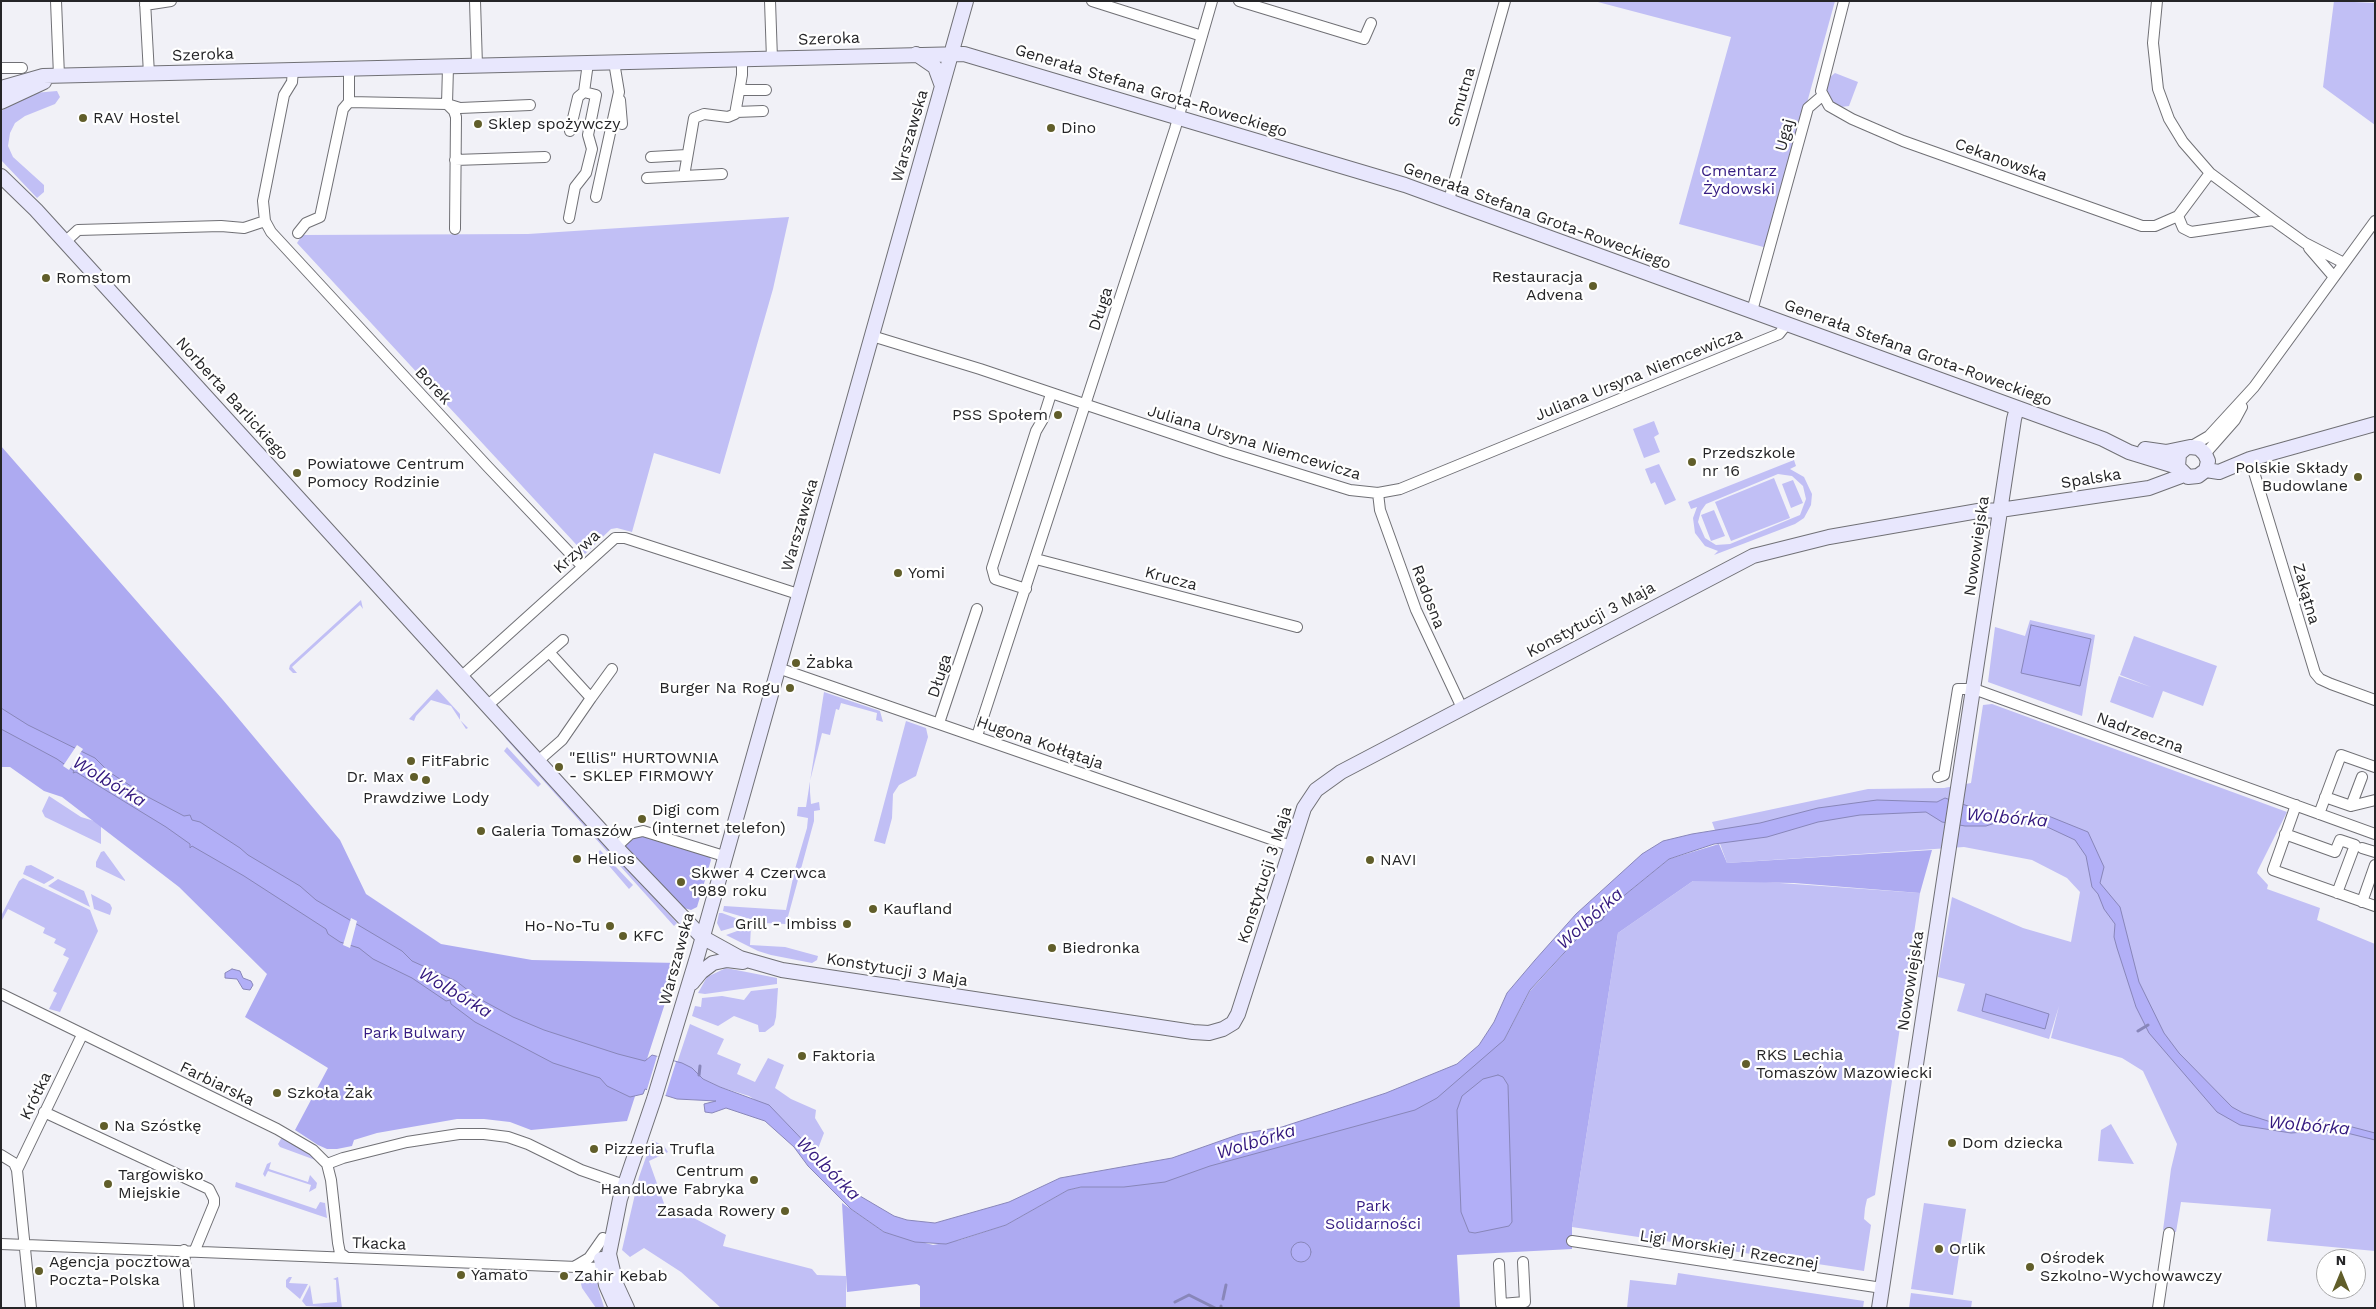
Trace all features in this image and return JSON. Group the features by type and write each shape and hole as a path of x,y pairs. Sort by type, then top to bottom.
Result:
{"street":[{"path":"56,1 59,76"},
{"path":"149,74 145,3 170,1"},
{"path":"475,1 477,66"},
{"path":"770,1 772,59"},
{"name":"Warszawska","path":"620,1199 654,1099 687,990 966,1"},
{"path":"1092,1 1202,36"},
{"name":"Długa","path":"977,736 1026,590 1178,117 1212,1"},
{"path":"1239,1 1364,39 1371,23"},
{"name":"Smutna","path":"1449,200 1505,1"},
{"path":"1822,96 1822,84 1844,1"},
{"path":"2157,1 2153,43 2158,89 2176,133 2210,173 2305,243 2344,263"},
{"name":"Szeroka","path":"1,88 43,76 951,53"},
{"name":"Generała Stefana Grota-Roweckiego","path":"951,53 982,59 1449,200 1676,286 1752,311 2017,408 2181,471"},
{"path":"916,54 935,67 942,87"},
{"path":"684,176 694,118 704,114 732,116 736,112 742,59"},
{"path":"614,62 622,124"},
{"path":"570,131 578,97 584,92 588,63"},
{"path":"448,67 447,104 454,111 456,117 455,229"},
{"path":"1,68 22,68"},
{"path":"349,69 350,102"},
{"path":"65,242 78,230 221,226 244,228 265,221 263,201 284,95 292,82 293,70"},
{"name":"Szeroka","path":"1,102 59,76"},
{"path":"740,90 766,90"},
{"path":"569,218 576,187 586,173 592,149 588,136 596,95 584,92"},
{"path":"596,197 619,92"},
{"name":"Cekanowska","path":"1822,96 1833,109 1903,141 2129,222 2155,226 2178,216 2210,173"},
{"name":"Ugaj","path":"1752,311 1808,108 1822,96"},
{"path":"298,233 306,223 320,217 343,109 350,102 447,104 460,108 530,105"},
{"path":"736,112 763,112"},
{"path":"651,157 687,155"},
{"path":"455,160 545,157"},
{"path":"647,178 722,174"},
{"name":"Norberta Barlickiego","path":"4,177 462,676 616,847 702,937"},
{"path":"2178,216 2183,228 2191,232 2273,220"},
{"name":"Borek","path":"265,221 279,242 534,517 584,567"},
{"path":"2254,387 2209,436 2179,454 2181,471 2198,476 2206,460 2235,420 2254,387 2375,221"},
{"path":"2305,243 2334,277"},
{"name":"Juliana Ursyna Niemcewicza","path":"872,336 980,368 1085,406 1350,490 1378,493 1400,489 1779,334 1787,324"},
{"path":"1026,590 995,579 992,568 1036,431 1043,419 1051,394"},
{"name":"Nowowiejska","path":"1879,1308 2017,408"},
{"path":"2188,447 2199,448 2206,460 2219,472 2250,459 2375,424"},
{"name":"Generała Stefana Grota-Roweckiego","path":"2103,440 2155,452 2175,452 2188,447"},
{"name":"Zakątna","path":"2250,459 2315,673 2320,679 2331,684 2375,700"},
{"name":"Spalska","path":"2000,510 2149,488 2181,471"},
{"name":"Radosna","path":"1378,493 1380,510 1416,610 1462,708"},
{"name":"Konstytucji 3 Maja","path":"702,937 740,958 758,964 910,990 1209,1033 1222,1029 1233,1023 1242,1006 1304,808 1310,798 1323,784 1341,772 1753,556 1829,537 1978,511 2000,510"},
{"name":"Krzywa","path":"462,676 584,567 608,542 615,538 625,538 798,594"},
{"name":"Krucza","path":"1036,559 1297,627"},
{"name":"Długa","path":"940,724 977,609"},
{"path":"488,706 563,640"},
{"path":"549,652 591,698"},
{"name":"Hugona Kołłątaja","path":"778,668 1291,846"},
{"path":"538,761 562,740 612,669"},
{"path":"1938,777 1944,776 1958,689 1974,689"},
{"name":"Nadrzeczna","path":"1974,689 2375,834"},
{"path":"2319,814 2341,755 2375,767"},
{"path":"2352,806 2362,777"},
{"path":"2326,797 2352,806 2375,799"},
{"path":"2296,806 2273,870 2375,906"},
{"path":"2349,843 2355,827"},
{"path":"616,847 630,834 643,831 724,856"},
{"path":"2285,834 2335,852 2340,840 2354,845 2337,893"},
{"path":"2362,848 2375,852"},
{"path":"2362,902 2375,865"},
{"path":"687,990 700,972 713,963 727,960 758,964"},
{"name":"Farbiarska","path":"1,994 277,1129 313,1150 327,1164"},
{"name":"Krótka","path":"17,1170 82,1035"},
{"path":"44,1112 209,1189 214,1199 214,1204 195,1250"},
{"path":"347,1258 340,1253 331,1180 327,1164 352,1155 407,1142 459,1134 484,1134 508,1137 528,1144 581,1170 624,1185"},
{"path":"1,1155 14,1163 17,1170 31,1308"},
{"path":"574,1267 589,1258 602,1238 620,1199"},
{"path":"620,1199 609,1254 616,1284 627,1308"},
{"path":"2158,1308 2169,1233"},
{"path":"602,1238 600,1254 602,1268 606,1285 616,1308"},
{"name":"Ligi Morskiej i Rzecznej","path":"1572,1241 1882,1288"},
{"name":"Tkacka","path":"1,1244 195,1250 602,1268"},
{"path":"184,1250 189,1308"},
{"path":"1499,1264 1501,1304 1525,1302 1524,1262"}],"green space":[{"name":"Cmentarz Żydowski","path":"1594,1 1835,1 1767,248 1679,224 1731,37"},
{"path":"2334,1 2375,3 2375,125 2323,87"},
{"path":"1835,73 1858,82 1849,106 1841,107 1831,102 1826,92 1829,78"},
{"path":"57,91 60,97 55,104 25,116 15,123 10,133 8,146 13,157 44,185 44,192 37,198 1,160 1,111 34,93"},
{"path":"789,217 773,289 720,474 654,453 632,532 617,528 611,529 585,554 297,243 302,235 528,234"},
{"path":"1654,421 1659,434 1654,437 1660,452 1644,458 1633,429"},
{"name":"Park Bulwary","path":"1,446 223,700 340,840 366,894 441,944 532,960 678,963 627,1121 531,1130 510,1122 484,1119 457,1119 377,1133 354,1140 352,1146 337,1149 327,1149 318,1145 295,1130 328,1068 245,1017 267,974 179,887 62,797 44,791 10,767 1,767"},
{"path":"1794,460 1796,466 1790,469 1804,477 1812,494 1811,505 1804,518 1795,524 1714,555 1718,551 1705,546 1695,533 1693,518 1697,507 1691,509 1688,502","holes":["1778,474 1792,476 1803,486 1806,499 1800,515 1730,544 1716,545 1705,538 1698,522 1701,511 1706,504"]},
{"path":"1659,464 1676,500 1665,505 1655,482 1651,484 1645,469"},
{"path":"1774,478 1790,518 1731,541 1715,502"},
{"path":"1793,480 1803,503 1791,508 1782,484"},
{"path":"1714,510 1725,536 1711,541 1701,515"},
{"path":"361,600 363,609 360,605 292,667 297,673 293,673 289,669 290,665"},
{"path":"2030,620 2095,635 2082,716 1988,682 1995,627 2025,636"},
{"path":"2134,636 2217,666 2203,706 2163,691 2153,718 2110,702 2119,676 2151,687 2120,675"},
{"path":"437,689 460,714 460,720 451,706 431,700 416,716 414,721 409,719"},
{"path":"824,692 880,711 883,722 876,720 877,713 841,703 839,710 836,709 830,735 822,733 810,780"},
{"path":"1992,704 2287,812 2257,873 2268,885 2267,889 2320,908 2317,920 2375,944 2375,1251 2267,1241 2271,1209 2181,1202 2176,1232 2163,1230 2171,1169 2177,1144 2143,1071 2122,1058 2051,1038 2059,1006 2049,1039 1957,1011 1965,984 1938,977 1952,897 2023,928 2071,942 2080,892 2067,878 2032,860 1964,847 1727,863 1712,822 1868,789 1944,788 1971,783 1983,705"},
{"path":"906,721 926,728 928,737 916,776 899,785 893,794 892,818 885,844 874,841"},
{"path":"504,731 677,923 674,926 506,739 502,733"},
{"path":"507,747 541,784 538,787 504,751"},
{"path":"810,781 811,804 819,802 820,810 814,811 814,821 786,924 764,923 723,911 724,906 786,910 807,828 808,818 797,816 798,807 806,807"},
{"path":"49,796 81,817 101,823 101,844 45,817 42,811"},
{"name":"Skwer 4 Czerwca 1989 roku","path":"634,837 648,837 709,855 711,860 697,907 691,910 684,908 626,849 625,844"},
{"name":"Park Solidarności","path":"1719,844 1727,863 1932,850 1920,893 1794,883 1693,881 1618,933 1572,1227 1572,1249 1457,1255 1460,1308 920,1308 920,1286 917,1284 847,1292 842,1203 884,1232 933,1245 960,1240 1006,1225 1068,1190 1392,1116 1504,1040 1530,991 1587,928 1610,907 1669,859"},
{"path":"600,850 633,885 629,889 598,853"},
{"path":"104,851 125,881 96,867 96,862 101,852"},
{"path":"31,865 54,878 44,884 23,874 26,866"},
{"path":"23,878 90,910 98,931 60,1012 49,1009 57,993 53,991 69,958 63,955 66,949 54,943 56,939 43,933 45,928 8,909 1,922 1,916 19,881"},
{"path":"58,879 84,891 90,907 48,886"},
{"name":"RKS Lechia Tomaszów Mazowiecki","path":"1738,880 1920,893 1875,1195 1867,1199 1865,1208 1864,1219 1871,1225 1864,1271 1572,1227 1618,933 1693,881"},
{"path":"91,894 110,904 112,908 110,915 94,909"},
{"path":"719,913 749,923 721,931 717,923"},
{"path":"751,926 750,945 785,947 818,956 817,960 812,963 771,955 758,951 726,935"},
{"path":"726,968 777,978 777,984 705,994 698,993 707,977"},
{"path":"778,988 774,1025 765,1032 759,1032 758,1025 734,1016 718,1026 692,1016 695,1006 701,1007 702,998 722,996 744,1000 751,991"},
{"path":"690,1024 724,1039 717,1054 741,1064 737,1074 755,1082 768,1058 784,1065 775,1088 791,1099 816,1110 815,1118 824,1133 816,1154 778,1115 749,1096 720,1087 703,1079 692,1068 677,1063"},
{"path":"2111,1124 2134,1164 2098,1161 2101,1130"},
{"path":"282,1137 310,1153 318,1161 280,1147 278,1144"},
{"path":"652,1140 664,1146 668,1152 649,1161 666,1209 690,1216 726,1235 723,1246 812,1269 817,1275 846,1276 846,1308 721,1308 681,1272 644,1248 630,1257 622,1250 639,1177"},
{"path":"271,1162 269,1169 308,1182 310,1175 317,1183 316,1188 309,1192 311,1185 268,1171 265,1177 263,1174 267,1164"},
{"path":"236,1182 316,1209 320,1202 325,1203 327,1218 235,1187"},
{"name":"Orlik","path":"1924,1203 1966,1209 1953,1295 1911,1289"},
{"path":"578,1271 597,1272 598,1288 604,1307 596,1308 582,1288"},
{"path":"1678,1273 1864,1301 1863,1308 1627,1308 1630,1280 1676,1285"},
{"path":"292,1277 289,1283 308,1284 300,1299 286,1287 286,1280"},
{"path":"338,1277 342,1308 306,1306 302,1301 310,1285 313,1304 337,1302 336,1280 333,1279"},
{"path":"1911,1293 1972,1301 1971,1308 1909,1308"}],"water":[{"path":"2031,625 2091,639 2080,686 2021,673"},
{"name":"Wolbórka","path":"1,708 28,725 95,758 109,772 148,797 184,816 190,815 192,820 200,822 248,855 300,886 316,900 402,951 412,961 456,981 478,998 513,1017 544,1030 618,1054 645,1061 652,1055 682,1063 692,1068 703,1079 769,1105 860,1196 894,1216 907,1220 935,1223 1009,1202 1060,1178 1172,1158 1240,1134 1282,1127 1386,1093 1457,1064 1479,1045 1494,1022 1507,993 1535,960 1576,914 1642,854 1663,841 1692,834 1760,823 1818,808 1877,800 1937,802 1945,798 1991,814 2046,815 2088,832 2104,867 2100,883 2120,907 2139,982 2164,1033 2179,1053 2232,1107 2243,1113 2274,1123 2337,1123 2375,1133 2375,1140 2335,1130 2291,1133 2240,1125 2217,1112 2149,1033 2136,1007 2117,948 2114,937 2115,924 2092,887 2086,856 2075,840 2043,825 1995,823 1986,826 1965,826 1942,822 1926,812 1860,815 1818,822 1767,837 1714,844 1669,859 1610,907 1602,920 1587,928 1530,990 1504,1040 1437,1098 1415,1110 1210,1166 1165,1182 1124,1187 1081,1187 1068,1190 1006,1225 946,1244 915,1242 884,1232 851,1209 808,1166 794,1147 765,1121 726,1108 712,1113 705,1112 704,1104 716,1101 677,1099 645,1089 643,1094 630,1097 607,1086 600,1078 553,1063 475,1022 451,1004 450,1000 446,1001 412,978 373,959 359,948 340,942 328,934 326,929 244,876 192,846 190,848 190,844 166,827 76,772 73,773 74,771 57,759 1,729"},
{"path":"232,969 240,971 243,978 251,981 253,985 250,990 243,989 237,979 225,978 225,973"},
{"path":"1986,994 2049,1014 2045,1029 1982,1011"},
{"path":"1498,1075 1503,1077 1508,1085 1512,1222 1509,1226 1475,1233 1469,1232 1461,1212 1457,1110 1462,1096 1483,1079"},
{"path":"1297,1242 1305,1242 1311,1248 1311,1256 1305,1262 1297,1262 1291,1256 1291,1248"}],"pier":[{"path":"77,745 83,749 69,770 63,766"},
{"path":"351,918 357,921 350,948 343,945"},
{"path":"657,1056 676,1062 665,1097 647,1092 645,1096"}],"waterway":[{"path":"2138,1031 2148,1025"},
{"path":"699,1075 700,1066"},
{"path":"1223,1299 1226,1285"},
{"path":"1175,1302 1189,1295 1215,1308"}],"place":[{"name":"RAV Hostel","path":"83,118"},
{"name":"Sklep spożywczy","path":"478,124"},
{"name":"Dino","path":"1051,128"},
{"name":"Romstom","path":"46,278"},
{"name":"Restauracja Advena","path":"1593,286"},
{"name":"PSS Społem","path":"1058,415"},
{"name":"Przedszkole nr 16","path":"1692,462"},
{"name":"Powiatowe Centrum Pomocy Rodzinie","path":"297,473"},
{"name":"Polskie Składy Budowlane","path":"2358,477"},
{"name":"Yomi","path":"898,573"},
{"name":"Żabka","path":"796,663"},
{"name":"Burger Na Rogu","path":"790,688"},
{"name":"FitFabric","path":"411,761"},
{"name":"\"ElliS\" HURTOWNIA - SKLEP FIRMOWY","path":"559,767"},
{"name":"Dr. Max","path":"414,777"},
{"name":"Prawdziwe Lody","path":"426,780"},
{"name":"Digi com (internet telefon)","path":"642,819"},
{"name":"Galeria Tomaszów","path":"481,831"},
{"name":"Helios","path":"577,859"},
{"name":"NAVI","path":"1370,860"},
{"name":"Skwer 4 Czerwca 1989 roku","path":"681,882"},
{"name":"Kaufland","path":"873,909"},
{"name":"Grill - Imbiss","path":"847,924"},
{"name":"Ho-No-Tu","path":"610,926"},
{"name":"KFC","path":"623,936"},
{"name":"Biedronka","path":"1052,948"},
{"name":"Faktoria","path":"802,1056"},
{"name":"RKS Lechia Tomaszów Mazowiecki","path":"1746,1064"},
{"name":"Szkoła Żak","path":"277,1093"},
{"name":"Na Szóstkę","path":"104,1126"},
{"name":"Dom dziecka","path":"1952,1143"},
{"name":"Pizzeria Trufla","path":"594,1149"},
{"name":"Centrum Handlowe Fabryka","path":"754,1180"},
{"name":"Targowisko Miejskie","path":"108,1184"},
{"name":"Zasada Rowery","path":"785,1211"},
{"name":"Orlik","path":"1939,1249"},
{"name":"Ośrodek Szkolno-Wychowawczy","path":"2030,1267"},
{"name":"Agencja pocztowa Poczta-Polska","path":"39,1271"},
{"name":"Yamato","path":"461,1275"},
{"name":"Zahir Kebab","path":"564,1276"}]}
